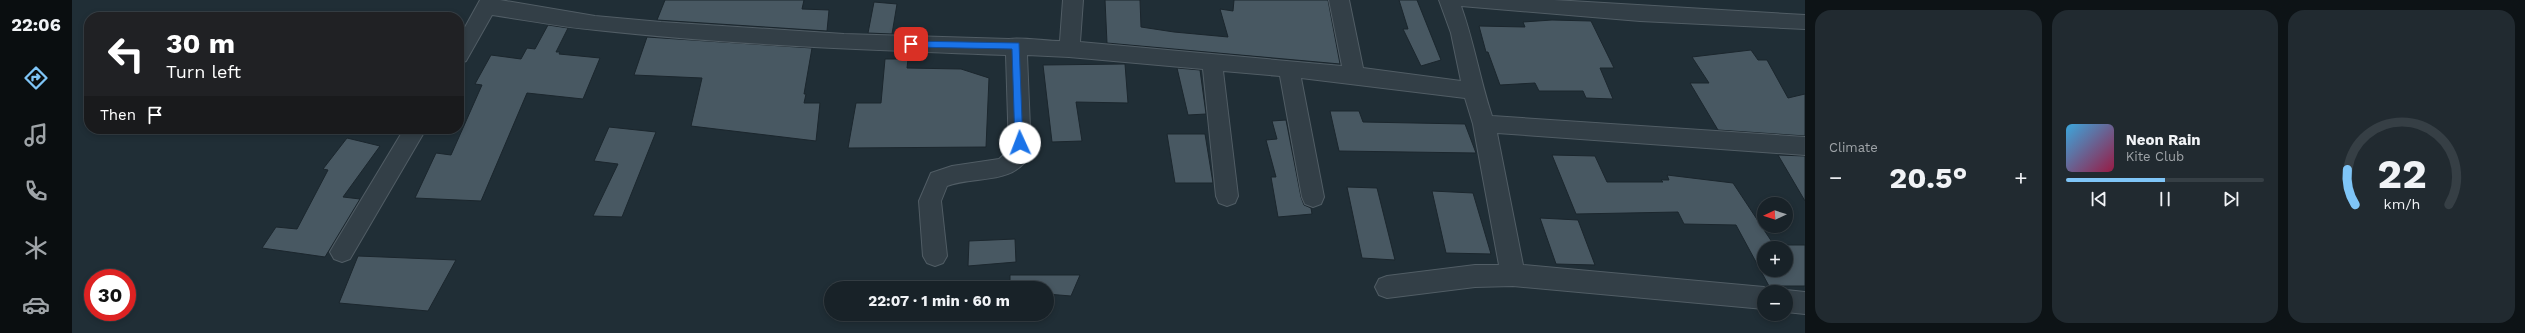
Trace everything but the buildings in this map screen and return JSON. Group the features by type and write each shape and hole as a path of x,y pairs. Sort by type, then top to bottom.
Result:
{"street":[{"path":"1069,49 1073,0"},
{"path":"1339,0 1354,75"},
{"path":"1449,0 1461,33 1473,91 1484,124 1513,275"},
{"path":"1464,0 1640,14 1805,22"},
{"path":"1722,0 1733,18"},
{"path":"464,47 489,3 595,23 661,29 844,42 1016,46 1069,49 1354,75 1473,91"},
{"path":"935,256 930,202 939,180 952,175 1005,167 1020,153 1016,46"},
{"path":"1212,62 1227,196"},
{"path":"1289,69 1313,197"},
{"path":"1484,124 1805,146"},
{"path":"342,252 412,134"},
{"path":"1387,287 1475,276 1513,275 1757,297"},
{"path":"1793,302 1805,303"}],"route":[{"path":"911,44 1016,46 1020,143"}]}
